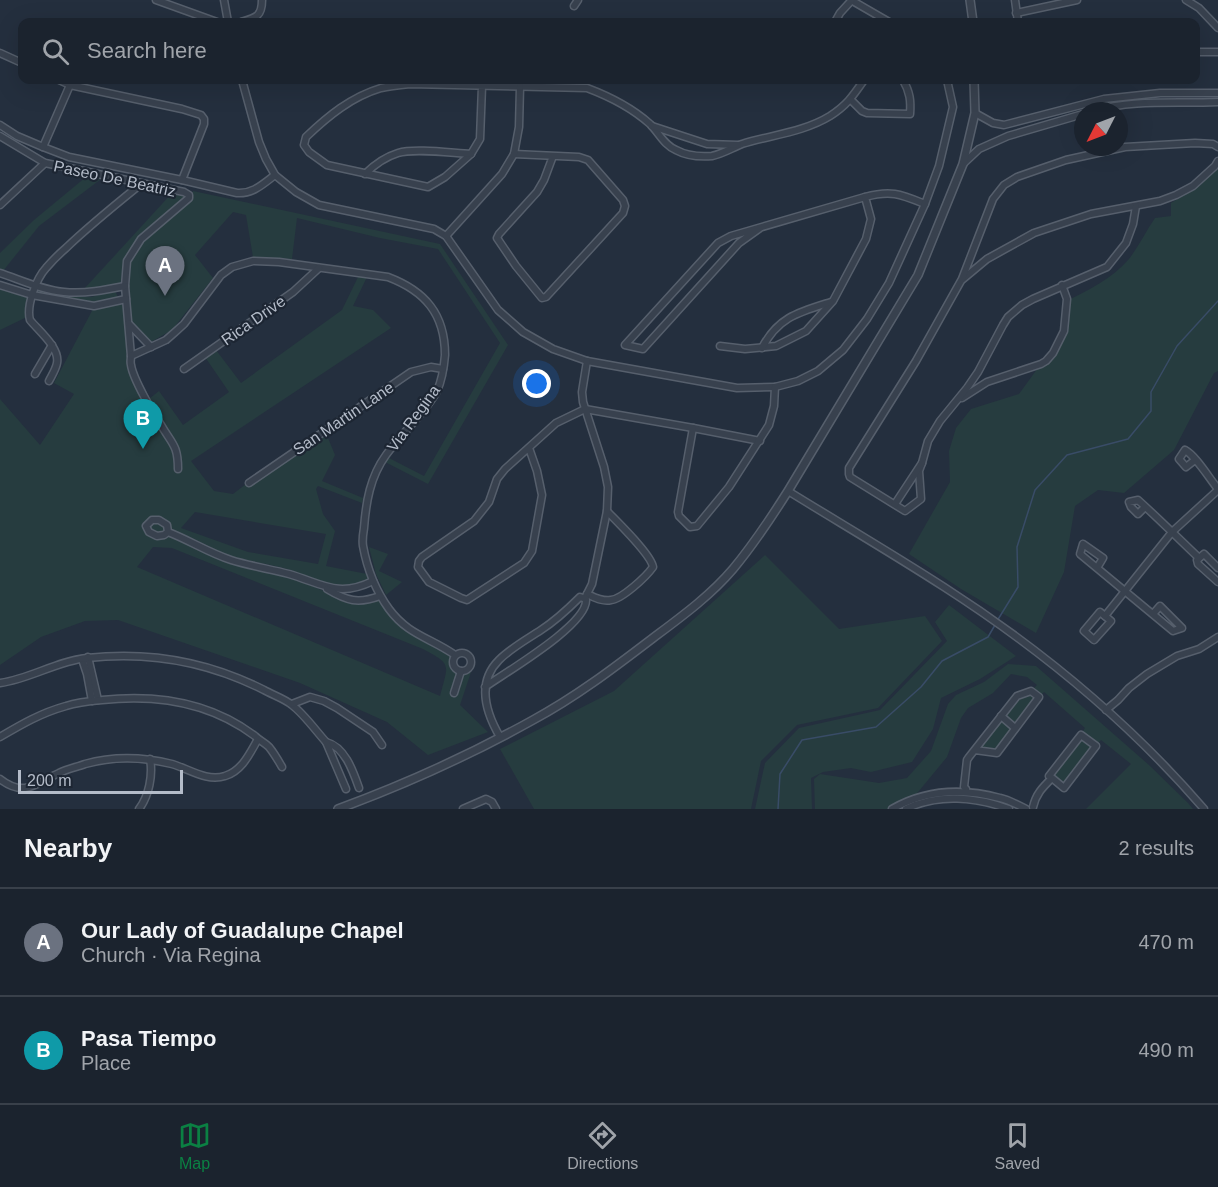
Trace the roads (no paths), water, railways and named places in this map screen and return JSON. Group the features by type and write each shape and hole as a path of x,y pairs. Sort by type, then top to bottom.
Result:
{"street":[{"path":"156,0 207,18"},
{"path":"224,0 227,18"},
{"path":"254,18 262,9 262,0"},
{"path":"837,18 851,0 883,18"},
{"path":"970,0 972,18"},
{"path":"1014,0 1017,18"},
{"path":"1016,13 1077,0"},
{"path":"1186,0 1199,8 1218,28"},
{"path":"1198,0 1199,8"},
{"path":"1200,51 1218,52"},
{"path":"0,53 18,61"},
{"path":"43,147 70,84 182,108 201,115 204,119 182,180"},
{"path":"243,84 259,142 275,175 296,192 319,205 434,229 447,236 498,310 523,332 553,349 587,361 737,388 774,387 798,381 818,370 843,350 867,320 889,283 925,204 939,166 953,107 948,84"},
{"path":"482,86 480,139 471,154 445,177 428,187 327,165 309,152 304,145 306,137 341,106 381,88 410,84 587,88 626,105 652,126 662,140 674,150 695,157 715,155 741,145 802,128 828,117 851,100 861,84"},
{"path":"851,100 867,113 910,114 910,92 905,84"},
{"path":"338,809 431,773 534,720 616,666 702,600 732,570 788,491 918,275 963,164 975,112 974,84"},
{"path":"447,236 502,174 514,154 519,127 520,87"},
{"path":"1099,102 1104,99 1160,93 1218,93"},
{"path":"1128,104 1218,102"},
{"path":"975,112 993,123 1004,125 1074,112"},
{"path":"963,164 979,149 1008,136 1074,113"},
{"path":"0,125 17,136 69,157 237,193 246,194 275,175"},
{"path":"1004,125 1008,136"},
{"path":"652,126 706,144 741,145"},
{"name":"Paseo De Beatriz","path":"0,136 45,163 188,193 189,198 141,239 133,250 127,261 125,286"},
{"path":"1136,206 1134,224 1126,243 1107,267 1033,299 1008,317 978,372 940,421 928,441 919,471 921,499 905,511 850,477 849,468 916,361 962,279 993,199 1004,185 1017,177 1066,160 1125,147 1195,143 1212,144 1218,147"},
{"path":"366,174 373,166 397,153 471,154"},
{"path":"514,154 579,157 588,160 623,200 625,206 623,213 616,221 546,297 542,298 496,238 537,192 553,156"},
{"path":"962,279 987,259 1034,233 1091,214 1160,201 1176,195 1192,186 1218,161"},
{"path":"0,205 45,163"},
{"path":"49,381 58,358 52,345 28,316 35,285 45,269 85,230 141,184"},
{"path":"760,228 739,243 643,350 625,345 718,243 731,236 881,193 891,193 925,204"},
{"path":"720,346 745,350 776,346 806,331 833,301 866,239 871,219 865,197"},
{"path":"974,250 987,259"},
{"name":"Via Regina","path":"131,356 166,340 184,324 221,275 232,267 252,261 279,262 388,277 421,295 437,316 443,331 445,359 441,380 437,390 383,460 376,473 368,492 362,544 373,581 390,610 408,628 455,655"},
{"path":"699,265 713,271"},
{"name":"Rica Drive","path":"184,369 293,292 319,268"},
{"path":"0,273 63,292 125,286 131,365 136,380 162,428 172,440 178,458 178,469"},
{"path":"0,285 32,295 94,306 126,299"},
{"path":"955,403 987,382 1046,361 1053,353 1064,331 1067,299 1062,285"},
{"path":"762,348 786,318 833,301"},
{"path":"659,308 673,316"},
{"path":"129,324 151,347"},
{"path":"36,374 52,345"},
{"path":"485,687 555,640 580,616 587,603 586,596 592,584 607,511 608,487 582,392 587,361"},
{"name":"San Martin Lane","path":"249,483 411,372 431,367 443,369"},
{"path":"978,372 987,382"},
{"path":"693,428 678,512 690,527 697,526 729,487 760,441 769,425 774,406 774,387"},
{"path":"529,448 542,495 532,551 528,558 524,563 467,600 429,582 418,567 418,561 474,521 489,502 497,479 505,469 556,423 585,408 760,441"},
{"path":"1105,616 1172,532 1218,489 1195,460"},
{"path":"895,504 922,463"},
{"path":"788,491 945,588 1033,650 1106,710 1153,753 1201,808"},
{"path":"1145,507 1199,558"},
{"path":"500,737 486,709 485,687 488,676 497,661 563,614 580,597 613,600 632,587 653,567 646,554 607,511"},
{"path":"168,532 231,560 282,572 355,601 365,601 380,596"},
{"path":"1218,568 1206,555 1202,555 1197,560 1198,564 1218,582"},
{"path":"1096,568 1173,631 1182,628 1160,606 1153,614"},
{"path":"324,587 359,588 373,581"},
{"path":"1100,612 1105,616 1111,621 1094,640 1084,631 1100,612"},
{"path":"1106,710 1147,674 1177,656 1199,649 1218,637"},
{"path":"461,652 467,654 471,659 471,665 461,671 453,663 455,655 461,652"},
{"path":"0,683 85,658 158,657 194,663 242,679 292,704 326,742 346,789"},
{"path":"85,658 95,700"},
{"path":"454,693 461,671"},
{"path":"965,793 969,757 1017,696 1031,691 1039,698 997,753 975,750"},
{"path":"0,737 31,718 66,706 95,700 137,697 177,701 241,725 269,747 282,766"},
{"path":"292,704 310,697 324,701 373,732 382,745"},
{"path":"1001,716 1015,728"},
{"path":"892,809 914,798 929,794 965,793 1001,798 1030,808 1046,788 1049,776 1081,735 1096,746 1064,788 1049,781"},
{"path":"0,779 13,787 33,787 60,772 95,762 127,758 150,759 209,777 225,776 241,766 258,739"},
{"path":"326,742 335,746 340,752 354,774 359,788"},
{"path":"139,809 147,794 150,759"},
{"path":"906,809 965,793 1009,809"},
{"path":"463,809 486,799 492,802 496,809"}],"waterway":[{"path":"997,621 1018,587 1017,547 1035,490 1067,455 1128,439 1151,411 1151,392 1177,346 1218,301"},
{"path":"778,809 780,774 802,740 876,727 921,687 942,661 988,637 995,625"}],"place":[{"name":"Our Lady of Guadalupe Chapel","path":"165,296"},
{"name":"Pasa Tiempo","path":"143,449"}]}
